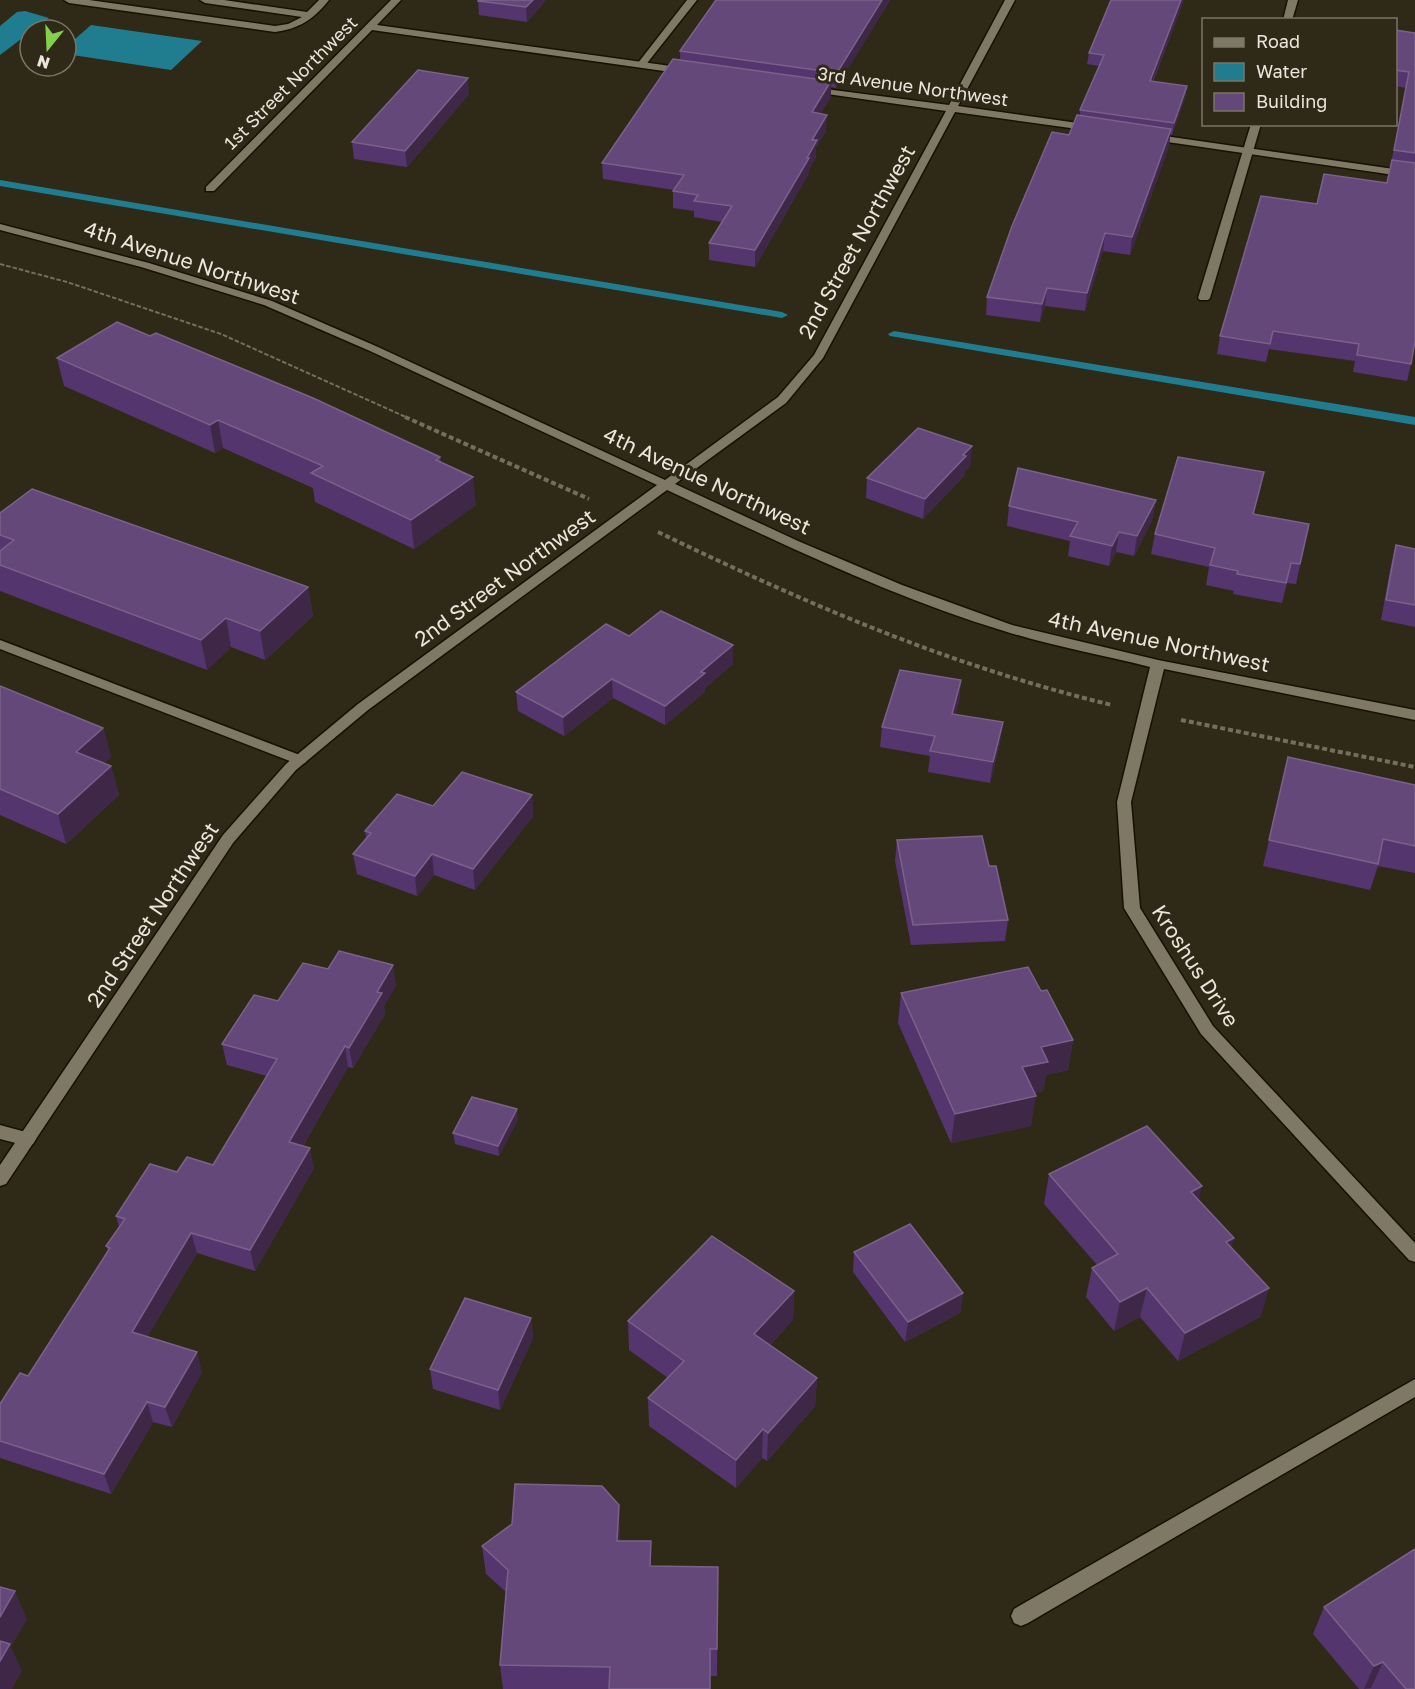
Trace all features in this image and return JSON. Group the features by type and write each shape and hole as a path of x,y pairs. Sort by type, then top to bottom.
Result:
{"street":[{"path":"69,0 275,28 289,27 302,22 324,0"},
{"path":"205,0 310,15"},
{"name":"1st Street Northwest","path":"210,189 396,0"},
{"path":"641,65 692,0"},
{"name":"2nd Street Northwest","path":"0,1179 228,839 300,760 363,707 782,400 819,356 1010,0"},
{"path":"1288,18 1293,0"},
{"path":"370,27 699,73"},
{"name":"3rd Avenue Northwest","path":"803,88 1106,130"},
{"path":"1204,298 1255,126"},
{"path":"1142,135 1415,175"},
{"name":"4th Avenue Northwest","path":"0,227 146,264 268,303 669,484 793,544 897,588 1008,628 1158,664 1415,715"},
{"path":"0,644 300,760"},
{"name":"Kroshus Drive","path":"1158,664 1124,802 1132,908 1207,1030 1415,1255"},
{"path":"0,1132 27,1139"},
{"path":"1021,1616 1415,1387"}],"water":[{"path":"25,11 49,18 18,18 18,41 0,55 0,26 17,12"},
{"path":"91,25 202,41 171,70 78,56 78,36"}],"building":[{"path":"479,0 533,0 526,7"},
{"path":"716,0 882,0 837,73 680,51"},
{"path":"1111,0 1181,0 1150,81 1187,86 1174,123 1080,110 1104,55 1089,53"},
{"path":"1397,30 1415,33 1415,153 1394,150 1409,72 1397,70"},
{"path":"673,59 831,81 812,112 827,115 812,140 817,140 807,158 809,158 755,250 709,243 732,206 694,201 698,195 673,191 684,175 602,163"},
{"path":"418,70 468,78 405,151 352,142"},
{"path":"1077,115 1171,129 1132,237 1105,233 1087,293 1047,288 1042,304 987,297 1012,226 1052,132 1069,135"},
{"path":"1392,160 1415,163 1415,341 1411,364 1357,355 1359,344 1273,331 1270,344 1220,336 1261,196 1317,204 1324,174 1387,183"},
{"path":"117,322 150,336 156,333 313,398 440,457 436,460 473,477 411,520 311,473 323,466 218,420 210,425 57,358"},
{"path":"918,428 972,446 963,455 966,456 925,499 867,478"},
{"path":"1178,457 1264,472 1253,514 1309,524 1300,564 1291,563 1286,583 1237,574 1238,571 1210,565 1215,548 1155,534"},
{"path":"1018,468 1156,500 1137,536 1119,532 1112,546 1070,536 1078,522 1009,506"},
{"path":"32,489 308,587 260,631 226,618 201,640 0,565 0,551 14,540 0,535 0,513"},
{"path":"1396,545 1415,549 1415,605 1386,600"},
{"path":"661,611 733,645 701,672 705,673 665,706 612,679 563,717 516,692 606,624 629,636"},
{"path":"900,670 961,680 952,714 1003,722 993,762 930,751 935,736 882,727"},
{"path":"0,686 103,728 76,752 111,766 58,814 0,789"},
{"path":"1288,757 1415,785 1415,846 1383,839 1378,864 1269,840"},
{"path":"462,772 532,795 473,869 432,854 415,876 353,854 371,833 365,831 397,794 433,806"},
{"path":"982,836 989,866 996,866 1008,920 913,925 897,840"},
{"path":"339,951 393,965 377,992 382,993 349,1048 345,1046 289,1142 310,1148 250,1250 191,1233 132,1332 197,1352 165,1407 147,1402 104,1474 0,1441 0,1404 20,1373 28,1376 110,1248 106,1246 125,1219 116,1216 150,1164 177,1172 187,1157 213,1165 277,1059 222,1044 254,995 278,1001 303,963 328,969"},
{"path":"1028,967 1041,991 1047,990 1073,1040 1041,1047 1048,1062 1022,1067 1036,1096 955,1114 901,993"},
{"path":"472,1097 517,1109 498,1146 453,1133"},
{"path":"1147,1126 1202,1186 1191,1192 1234,1238 1226,1242 1269,1288 1185,1333 1147,1288 1120,1302 1092,1268 1118,1254 1049,1174"},
{"path":"910,1224 963,1293 908,1322 854,1252"},
{"path":"712,1236 794,1291 754,1334 817,1378 768,1433 763,1429 736,1460 648,1398 684,1361 628,1321"},
{"path":"465,1298 531,1318 498,1390 430,1369"},
{"path":"515,1484 602,1486 619,1505 617,1541 651,1541 650,1566 718,1567 717,1649 710,1649 710,1689 609,1689 610,1667 500,1665 508,1570 482,1546 512,1524"},
{"path":"1415,1549 1415,1689 1406,1689 1383,1662 1374,1666 1324,1607"},
{"path":"0,1587 15,1591 0,1617"},
{"path":"0,1641 10,1644 0,1661"}],"waterway":[{"path":"0,183 782,315"},
{"path":"894,334 1415,421"}]}
